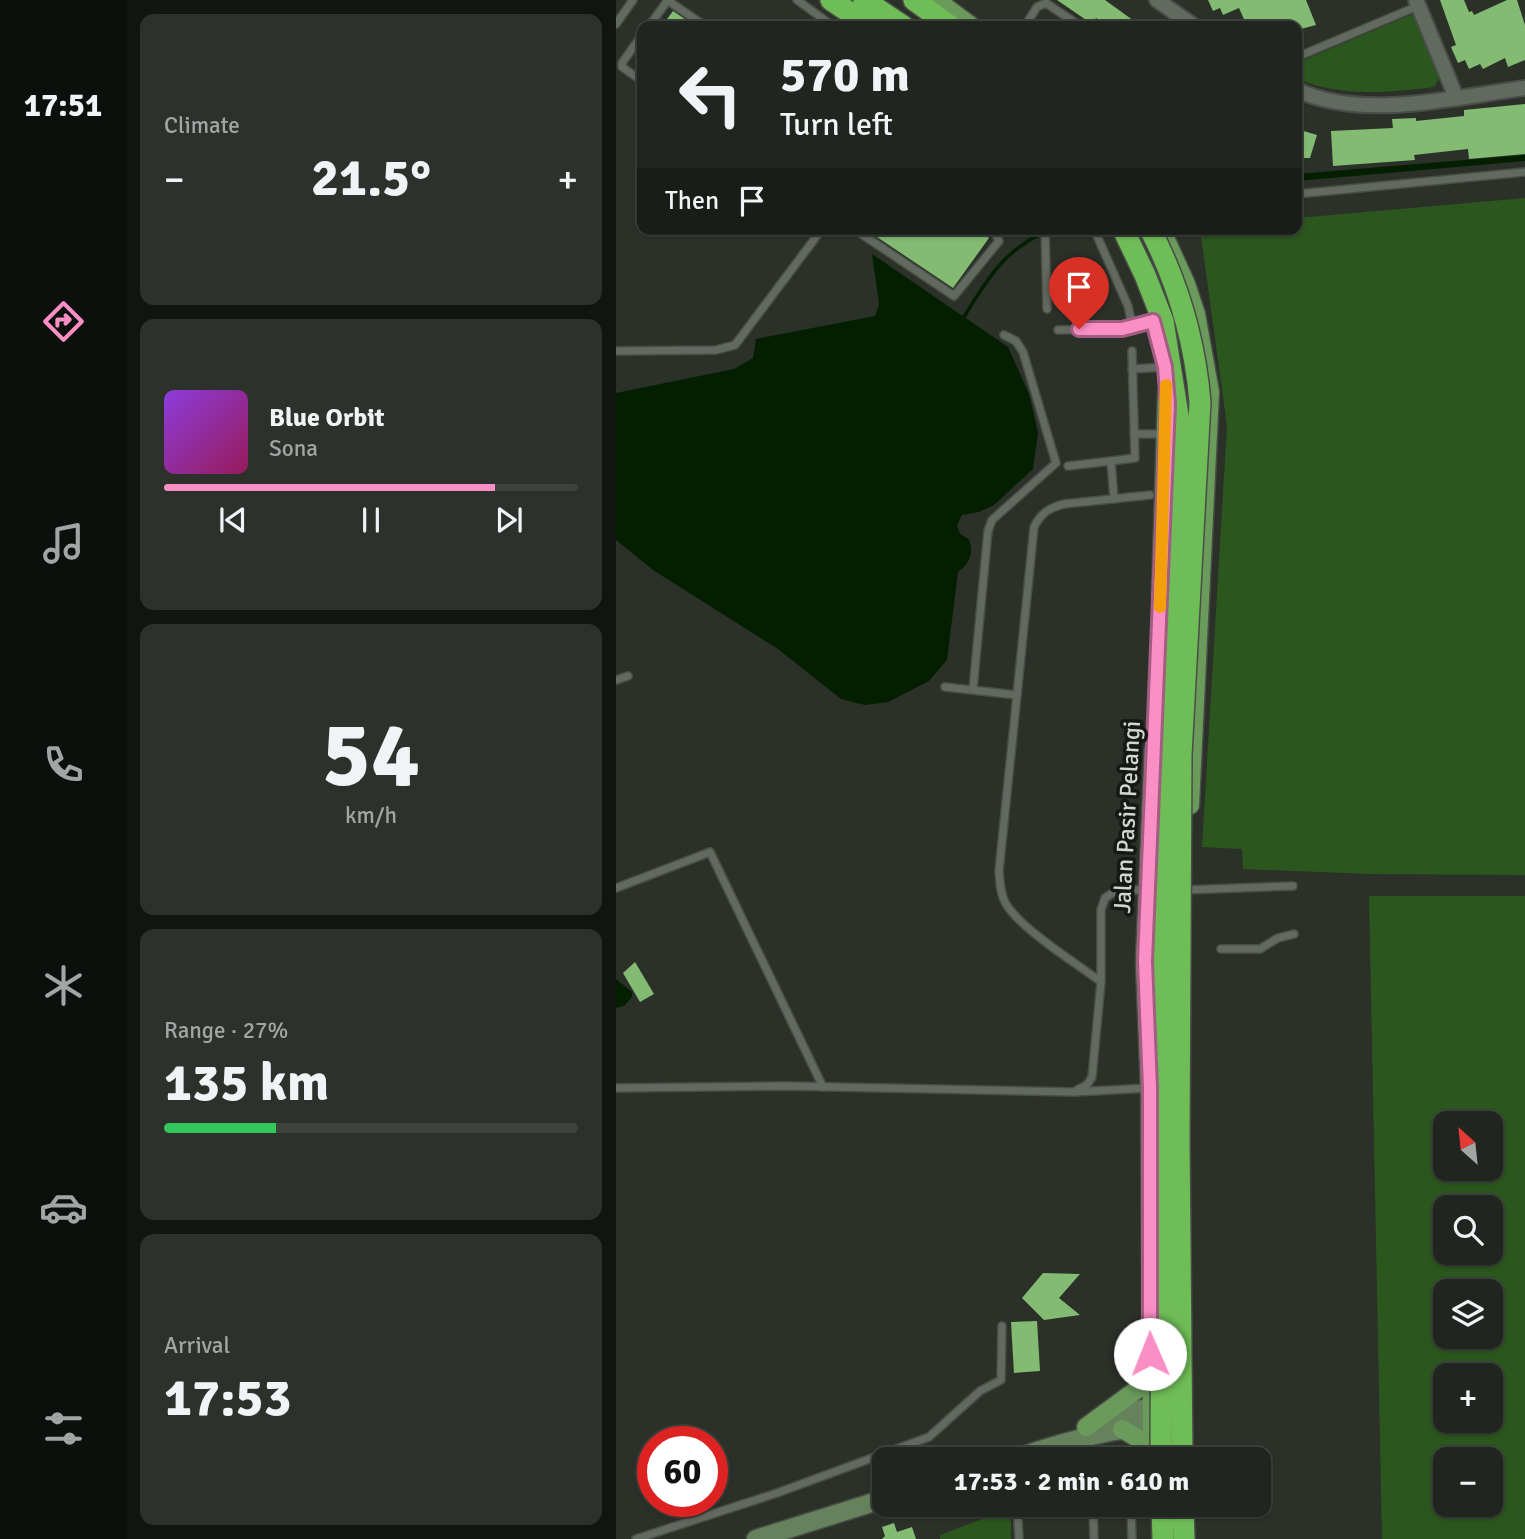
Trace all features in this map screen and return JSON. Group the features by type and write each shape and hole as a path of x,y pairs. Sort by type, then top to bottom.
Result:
{"highway":[{"path":"831,0 862,21"},
{"path":"864,0 895,21"},
{"path":"914,0 943,21"},
{"path":"1126,235 1163,321 1180,428 1164,717 1161,1447"},
{"path":"1152,235 1184,312 1198,368 1200,402 1181,755 1179,1141 1184,1447"},
{"path":"1183,1517 1184,1539"}],"main road":[{"path":"853,0 883,21"},
{"path":"936,0 964,21"},
{"name":"Jalan Pasir Pelangi","path":"1115,235 1153,321 1165,367 1167,434 1145,961 1150,1088 1151,1447"},
{"path":"1164,235 1175,256 1196,314 1210,392 1188,890 1184,1447"},
{"path":"1086,1427 1150,1380"},
{"path":"1046,1447 1114,1415 1151,1407 1184,1404"},
{"path":"1046,1447 1122,1429 1185,1424"},
{"path":"1122,1429 1139,1439 1144,1447"},
{"path":"756,1539 872,1503"},
{"path":"1191,1517 1193,1539"}],"street":[{"path":"1157,0 1187,21"},
{"path":"1417,3 1456,97"},
{"path":"1302,92 1327,100 1374,106 1525,88"}],"lane":[{"path":"616,24 634,0"},
{"path":"653,21 668,0 698,21"},
{"path":"797,0 826,21"},
{"path":"1028,21 1037,7 1046,3 1073,21"},
{"path":"1302,55 1417,3"},
{"path":"637,42 622,67 637,78"},
{"path":"1302,194 1525,172"},
{"path":"616,351 716,351 735,345 818,235"},
{"path":"863,235 954,296 999,241 996,235"},
{"path":"1045,235 1047,309"},
{"path":"1097,235 1128,306 1132,324"},
{"path":"1171,235 1175,256"},
{"path":"1058,330 1122,329 1132,324 1153,321"},
{"path":"973,689 989,543 988,531 992,520 1056,463 1023,352 1016,341 1004,335"},
{"path":"1069,466 1135,458 1132,351"},
{"path":"1132,369 1165,367"},
{"path":"1134,434 1167,434"},
{"path":"1111,461 1114,499"},
{"path":"1101,982 1023,922 1006,904 1000,888 999,871 1034,527 1039,517 1053,507 1150,495"},
{"path":"616,680 628,676"},
{"path":"945,687 1017,695"},
{"path":"616,888 710,852 823,1087"},
{"path":"1074,1092 1087,1085 1092,1077 1101,982 1101,911 1105,898 1114,892 1147,889 1293,886"},
{"path":"1221,949 1260,949 1278,938 1294,934"},
{"path":"616,1088 823,1087 1074,1092 1150,1088"},
{"path":"636,1539 777,1493 929,1437 980,1391 1001,1380 1002,1326"},
{"path":"1018,1517 1019,1539"},
{"path":"1093,1517 1094,1539"},
{"path":"1131,1517 1132,1539"}],"green space":[{"path":"1415,13 1441,75 1434,87 1382,92 1348,91 1302,81 1302,61"},
{"path":"1525,198 1525,875 1369,874 1243,869 1242,849 1202,847 1227,426 1201,235 1302,235 1302,218"},
{"path":"1369,896 1525,896 1525,1539 1382,1539"},
{"path":"987,1517 1011,1517 1011,1539 940,1539 940,1535"}],"shaded area":[{"path":"1525,155 1525,161 1302,181 1302,174"},
{"path":"872,254 1008,347 1029,394 1038,433 1033,469 994,505 979,512 962,515 957,525 960,534 969,539 971,554 958,572 947,660 929,681 888,702 865,705 841,699 778,649 653,570 616,540 616,393 734,369 753,358 756,339 875,316 879,304"},
{"path":"616,979 632,992 632,997 624,1006 616,1008"}],"building":[{"path":"1057,0 1105,0 1134,21 1101,21 1096,18 1094,21 1088,21"},
{"path":"1208,0 1306,0 1316,25 1302,29 1302,21 1245,21 1239,8 1223,15 1220,8 1213,11"},
{"path":"1440,0 1464,0 1469,12 1472,11 1474,15 1507,0 1517,0 1525,25 1525,60 1508,67 1505,58 1483,69 1480,64 1469,69 1465,60 1458,63 1451,47 1456,45"},
{"path":"673,11 688,21 666,21"},
{"path":"1525,104 1525,154 1469,159 1468,149 1414,155 1415,160 1333,166 1331,131 1393,128 1392,119 1416,118 1416,121 1464,116 1464,110"},
{"path":"1302,130 1317,135 1310,158 1302,158"},
{"path":"874,235 985,235 989,238 953,288"},
{"path":"635,962 654,994 640,1002 623,973"},
{"path":"1043,1273 1080,1274 1059,1298 1080,1315 1044,1320 1022,1298"},
{"path":"1037,1321 1040,1371 1014,1373 1011,1322"},
{"path":"894,1523 897,1532 912,1527 916,1539 882,1539 885,1536 882,1527"}],"waterway":[{"path":"964,317 991,276 1011,253 1039,235"}],"slow traffic":[{"path":"1160,607 1168,404 1166,385"}],"route":[{"path":"1079,329 1122,329 1132,324 1153,321 1165,367 1168,404 1145,961 1150,1088 1150,1354"}]}
